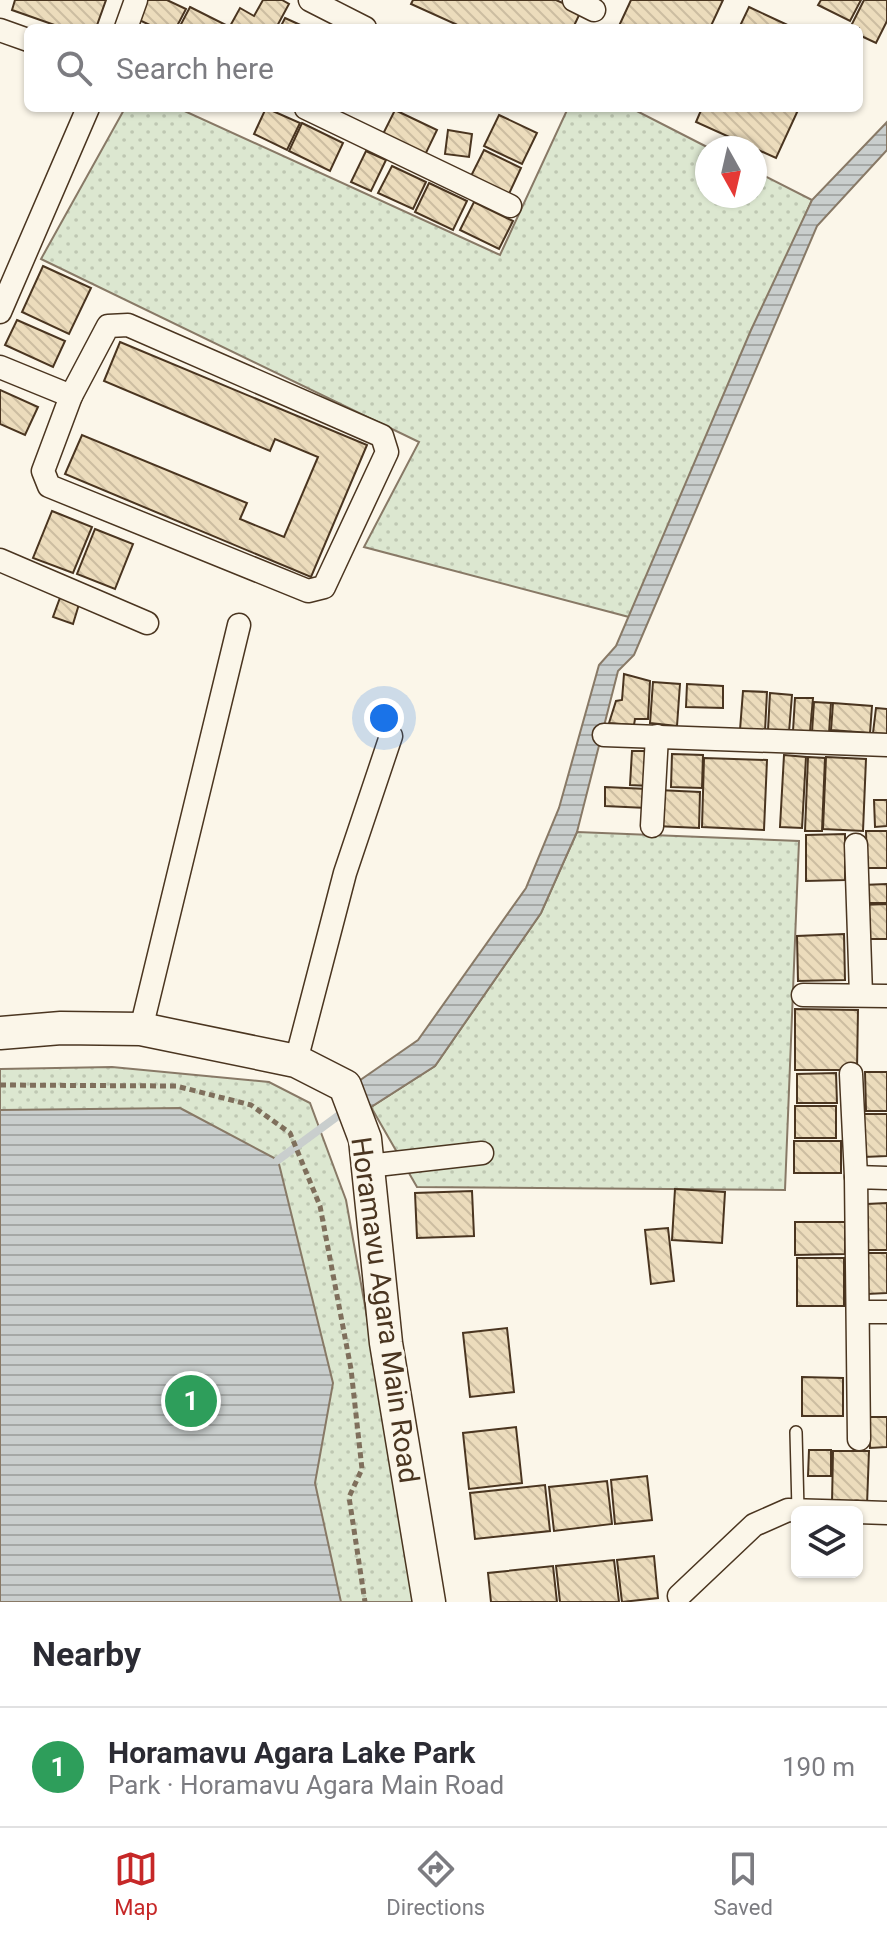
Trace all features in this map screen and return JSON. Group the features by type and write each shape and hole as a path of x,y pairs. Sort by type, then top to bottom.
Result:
{"street":[{"path":"131,24 136,0"},
{"path":"310,0 357,24"},
{"path":"574,0 594,10"},
{"path":"0,30 24,39"},
{"path":"0,312 86,112"},
{"path":"314,112 510,206"},
{"path":"128,325 382,436 387,452 324,587 308,591 49,486 43,471 71,396 108,326 128,325"},
{"path":"0,367 71,396"},
{"path":"0,560 147,623"},
{"path":"141,1029 239,625"},
{"path":"604,735 887,745"},
{"path":"296,1061 345,873 391,736"},
{"path":"652,826 657,736"},
{"path":"856,845 861,995"},
{"path":"803,995 887,996"},
{"name":"Horamavu Agara Main Road","path":"0,1033 61,1028 141,1029 296,1061 349,1097 365,1139 386,1343 429,1602"},
{"path":"851,1074 859,1312 859,1439"},
{"path":"368,1166 482,1153"},
{"path":"856,1177 887,1178"},
{"path":"859,1312 887,1312"},
{"path":"679,1596 754,1525 791,1510"},
{"path":"863,1512 887,1513"}],"lane":[{"path":"796,1432 798,1506"}],"path":[{"path":"0,1085 176,1086 251,1105 290,1133 320,1206 351,1369 362,1469 349,1497 365,1602"}],"green space":[{"path":"123,112 187,112 500,255 566,112 639,112 695,141 695,208 767,208 767,177 812,200 629,617 364,547 419,442 41,259"},
{"path":"577,832 799,841 785,1190 417,1187 371,1107 435,1066 541,913"},
{"path":"112,1067 269,1082 310,1103 346,1200 418,1602 0,1602 0,1069"}],"shaded area":[{"path":"887,122 887,150 817,226 634,655 618,671 577,832 541,913 435,1066 371,1107 356,1083 418,1040 526,888 559,808 599,665 616,646 751,330 812,200"},
{"path":"180,1108 278,1160 333,1383 315,1483 341,1602 0,1602 0,1110"}],"building":[{"path":"15,0 106,0 97,24 52,24 12,10"},
{"path":"144,0 167,0 186,9 178,24 148,24 135,18"},
{"path":"263,0 282,0 289,4 278,24 231,24 240,8 254,16"},
{"path":"413,0 556,0 581,11 575,24 455,24 411,4"},
{"path":"631,0 723,0 712,24 620,24"},
{"path":"821,0 861,0 850,21 818,5"},
{"path":"864,0 887,0 887,21 876,43 863,37 863,24 852,24"},
{"path":"190,7 224,24 181,24"},
{"path":"749,7 785,24 741,24"},
{"path":"285,18 298,24 282,24"},
{"path":"264,112 275,112 300,123 287,150 254,134"},
{"path":"394,112 437,130 424,157 382,136"},
{"path":"700,112 797,112 776,158 767,154 767,136 727,136 696,122"},
{"path":"499,115 537,133 522,164 484,146"},
{"path":"302,123 343,143 330,171 289,151"},
{"path":"448,130 472,134 469,157 445,154"},
{"path":"484,150 521,168 507,198 469,180"},
{"path":"366,151 386,160 371,191 351,182"},
{"path":"392,166 426,182 413,209 378,193"},
{"path":"429,183 467,201 453,230 415,212"},
{"path":"474,202 513,221 499,249 460,230"},
{"path":"43,266 91,288 69,334 22,312"},
{"path":"17,320 65,341 53,367 5,345"},
{"path":"120,342 367,445 311,577 65,474 82,435 247,503 240,519 284,537 318,457 275,439 270,451 104,381"},
{"path":"0,390 38,407 25,435 0,424"},
{"path":"52,511 92,527 73,573 33,558"},
{"path":"95,529 133,544 115,589 77,574"},
{"path":"61,595 80,601 73,624 53,617"},
{"path":"624,674 650,681 648,719 635,719 634,725 609,723 616,701 622,700"},
{"path":"653,682 680,684 677,726 650,723"},
{"path":"687,684 723,686 723,708 686,707"},
{"path":"743,691 767,692 765,731 740,730"},
{"path":"770,693 792,695 789,732 768,730"},
{"path":"795,698 813,698 810,732 793,731"},
{"path":"814,702 831,703 829,733 812,732"},
{"path":"833,703 872,706 870,733 831,730"},
{"path":"876,708 887,709 887,734 873,733"},
{"path":"632,751 651,751 650,786 630,785"},
{"path":"672,754 703,755 702,788 671,787"},
{"path":"784,755 806,757 802,828 780,827"},
{"path":"808,757 825,758 822,831 805,831"},
{"path":"826,757 866,759 863,831 823,829"},
{"path":"704,758 767,760 764,830 702,827"},
{"path":"605,787 647,789 646,808 605,806"},
{"path":"658,790 700,792 699,828 656,826"},
{"path":"874,800 887,800 887,826 875,827"},
{"path":"866,831 887,831 887,868 867,868"},
{"path":"845,834 845,880 806,881 806,835"},
{"path":"887,884 887,903 862,903 862,885"},
{"path":"887,904 887,939 863,939 862,905"},
{"path":"844,934 845,980 798,981 797,936"},
{"path":"795,1009 858,1010 857,1070 795,1070"},
{"path":"865,1072 887,1072 887,1111 866,1111"},
{"path":"836,1073 837,1103 797,1103 797,1074"},
{"path":"795,1106 836,1106 836,1138 795,1138"},
{"path":"864,1114 887,1114 887,1156 864,1157"},
{"path":"794,1141 841,1141 841,1173 794,1173"},
{"path":"675,1189 725,1192 722,1243 672,1240"},
{"path":"472,1191 474,1236 417,1238 415,1193"},
{"path":"887,1203 887,1250 868,1250 867,1204"},
{"path":"795,1222 845,1222 845,1254 795,1255"},
{"path":"668,1228 674,1281 651,1284 645,1230"},
{"path":"867,1253 887,1253 887,1293 867,1294"},
{"path":"797,1258 844,1258 844,1306 797,1306"},
{"path":"507,1328 514,1392 470,1397 463,1333"},
{"path":"802,1377 843,1378 843,1416 802,1416"},
{"path":"869,1417 887,1417 887,1447 870,1448"},
{"path":"516,1427 522,1483 469,1489 463,1433"},
{"path":"809,1450 831,1450 831,1476 808,1476"},
{"path":"833,1451 869,1451 867,1505 832,1504"},
{"path":"647,1476 652,1520 615,1524 611,1480"},
{"path":"607,1481 612,1524 554,1531 549,1487"},
{"path":"545,1485 550,1531 475,1539 470,1493"},
{"path":"654,1556 658,1598 622,1602 617,1560"},
{"path":"614,1560 619,1602 560,1602 556,1566"},
{"path":"553,1566 557,1602 491,1602 488,1573"}],"waterway":[{"path":"278,1160 346,1110"}],"place":[{"name":"Horamavu Agara Lake Park","path":"191,1401"}]}
